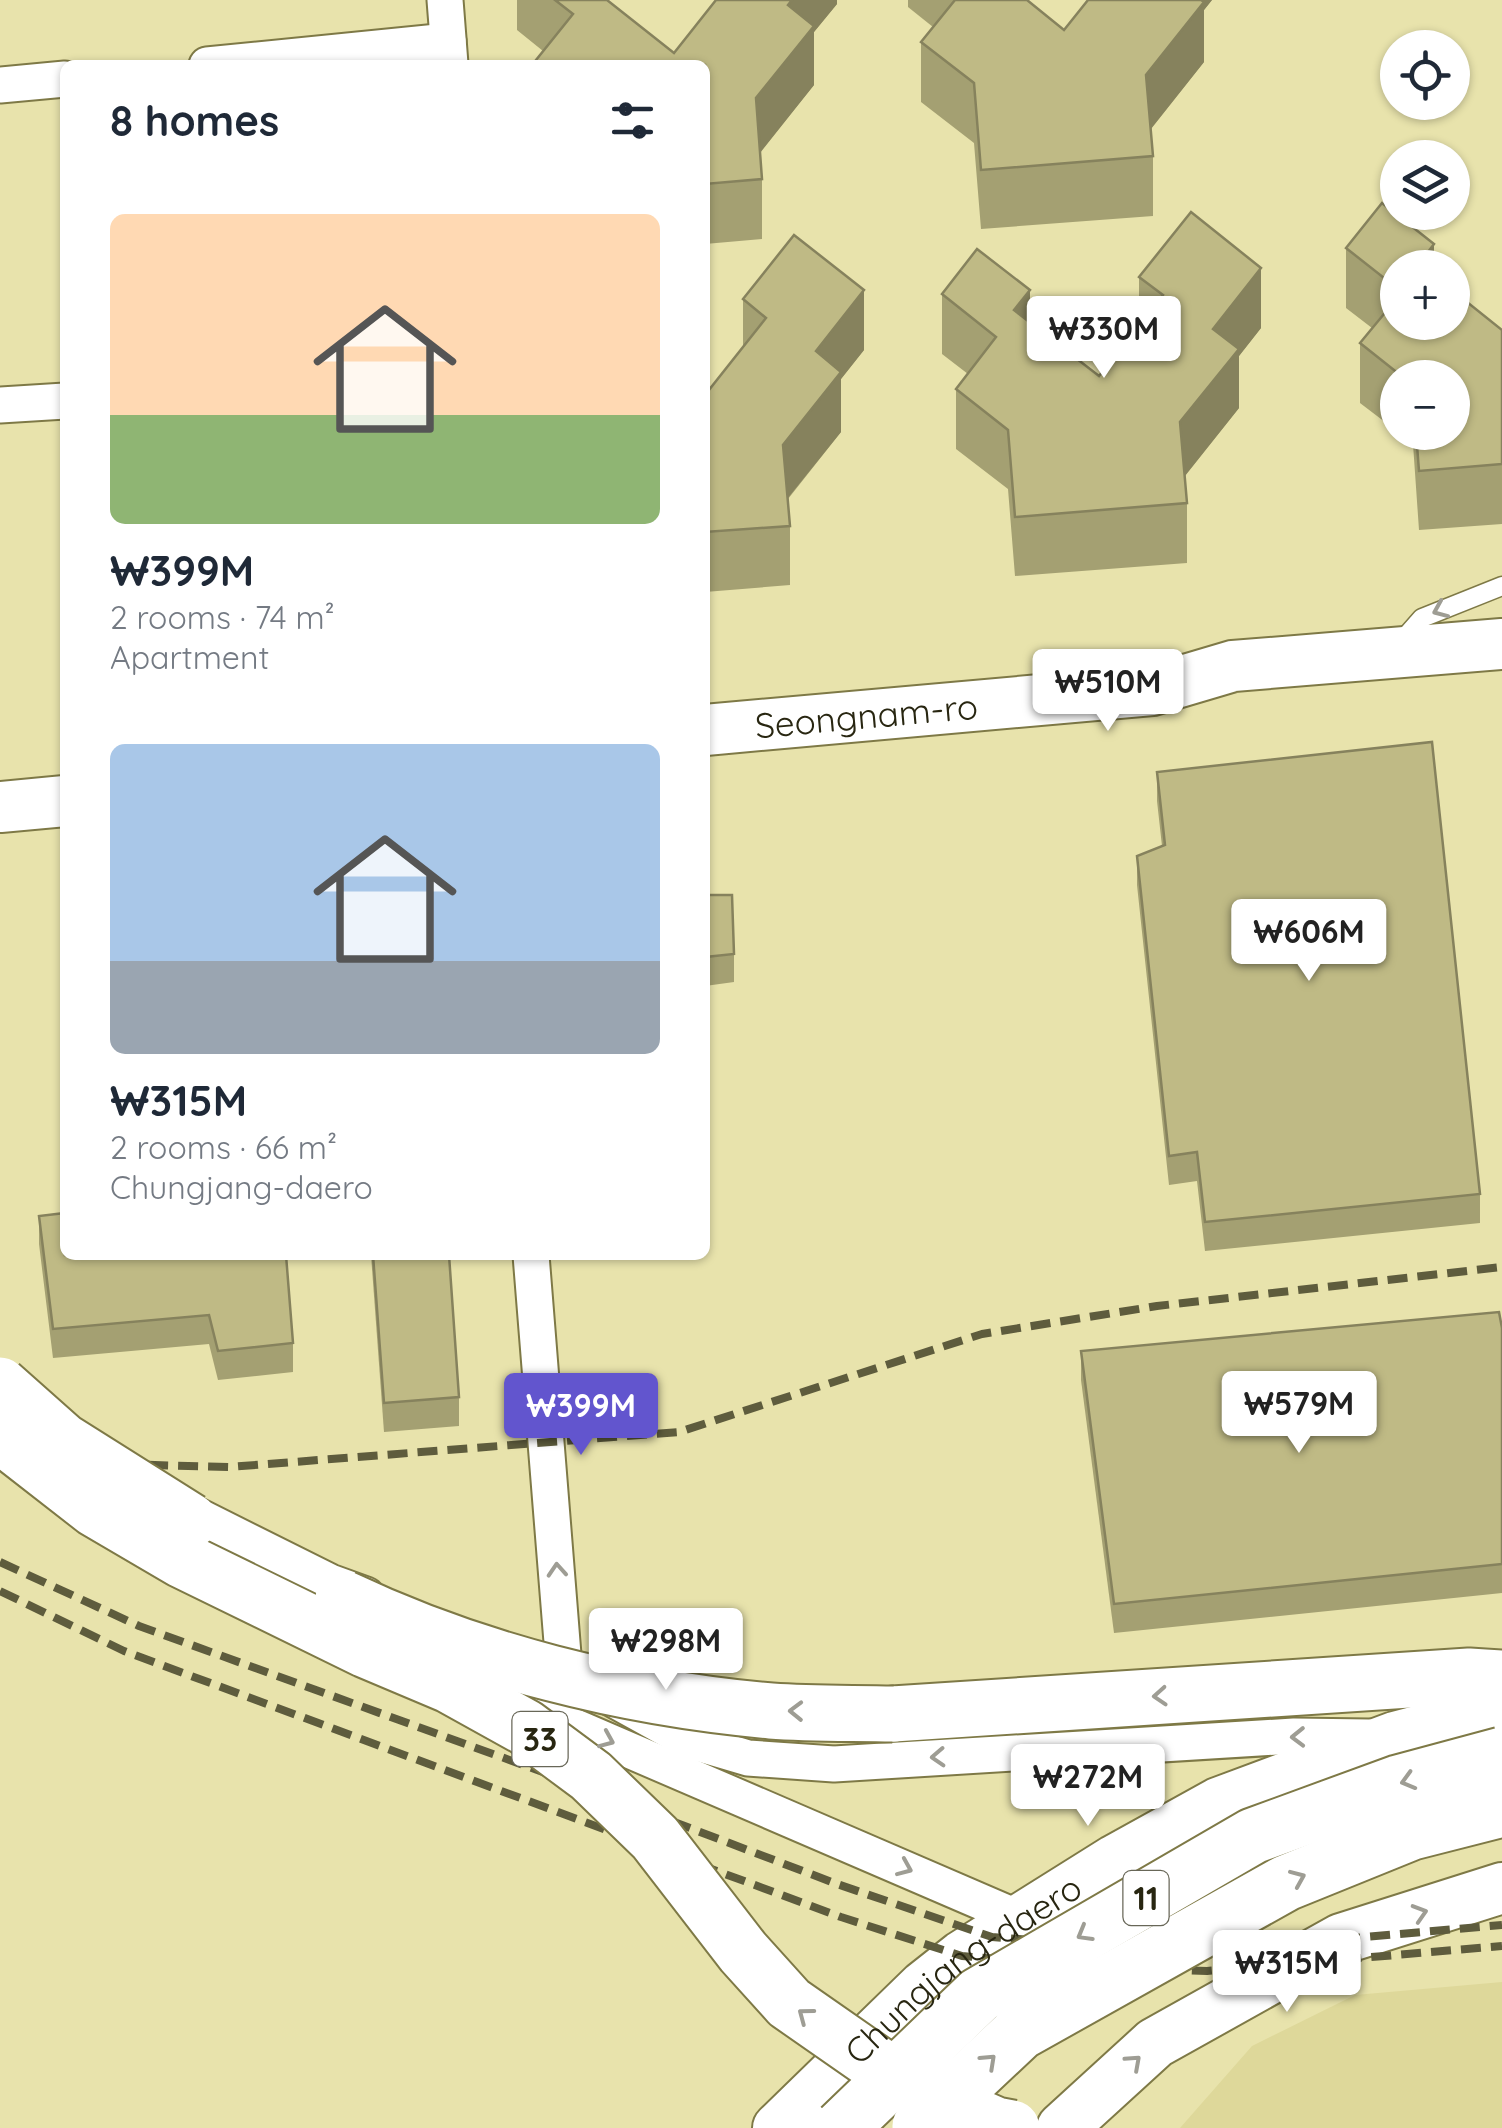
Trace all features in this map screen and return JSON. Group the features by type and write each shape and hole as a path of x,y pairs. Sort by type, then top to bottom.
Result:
{"highway":[{"path":"0,1385 63,1441 148,1498 224,1541 386,1618 514,1664 641,1694 772,1711 893,1714 1469,1676 1502,1678"},
{"name":"33","path":"0,1435 95,1509 182,1560 366,1650 449,1685 525,1727 590,1776 655,1838 743,1952 789,2003 911,2088 996,2125 1012,2128"},
{"name":"11","path":"841,2128 979,1995 1253,1836 1398,1783 1502,1755"},
{"name":"11","path":"918,2128 1020,2032 1286,1883 1412,1832 1502,1809"}],"main road":[{"name":"Seongnam-ro","path":"710,730 1152,690 1233,666 1502,644"},
{"path":"0,807 60,801"},
{"name":"Chungjang-daero","path":"778,2128 924,1986 962,1956 1115,1860 1218,1803 1395,1737 1502,1709"},
{"path":"1062,2128 1155,2043 1340,1939 1502,1888"}],"street":[{"path":"308,60 449,53 444,0"},
{"path":"0,85 60,79"},
{"path":"0,406 60,401"},
{"path":"532,1260 564,1667"},
{"path":"0,1370 176,1505 330,1582 564,1667 639,1716 687,1740 748,1758 834,1764 1294,1736 1395,1737"},
{"path":"0,1414 42,1452 314,1618 663,1763 1021,1919"}],"lane":[{"path":"1391,652 1422,618 1502,586"}],"shaded area":[{"path":"1502,1982 1502,2128 1180,2128 1252,2046 1355,1995"}],"building":[{"path":"555,0 607,0 674,53 716,0 792,0 788,5 814,26 756,98 762,179 710,184 710,60 536,60 573,14"},
{"path":"955,0 1027,0 1064,30 1088,0 1204,2 1146,75 1153,156 981,170 974,83 921,42"},
{"path":"1380,206 1380,230 1416,230 1434,244 1430,250 1380,250 1380,275 1346,248"},
{"path":"1191,212 1261,268 1213,329 1239,349 1180,422 1187,503 1015,517 1008,430 956,389 996,337 942,294 977,249 1030,290 1014,310 1099,376 1163,295 1139,277"},
{"path":"794,235 864,290 816,351 841,372 783,445 790,526 710,532 710,389 766,318 743,299"},
{"path":"1470,304 1502,330 1502,464 1419,471 1417,450 1470,450 1470,360 1381,360 1360,343 1380,319 1380,340 1470,340"},
{"path":"1432,742 1480,1194 1205,1222 1197,1152 1169,1156 1137,856 1165,845 1157,772"},
{"path":"710,895 732,895 734,954 710,956"},
{"path":"60,1214 60,1260 286,1260 293,1343 218,1351 209,1315 53,1329 39,1216"},
{"path":"373,1260 449,1260 459,1397 384,1403"},
{"path":"1499,1312 1502,1564 1114,1604 1081,1351"}],"railway":[{"path":"0,1443 116,1464 229,1467 679,1432 982,1334 1157,1306 1502,1267"},
{"path":"0,1562 139,1626 540,1771 837,1884 992,1937 1095,1945 1239,1948 1502,1925"},
{"path":"0,1591 124,1651 841,1917 962,1956 1207,1971 1502,1946"}]}
